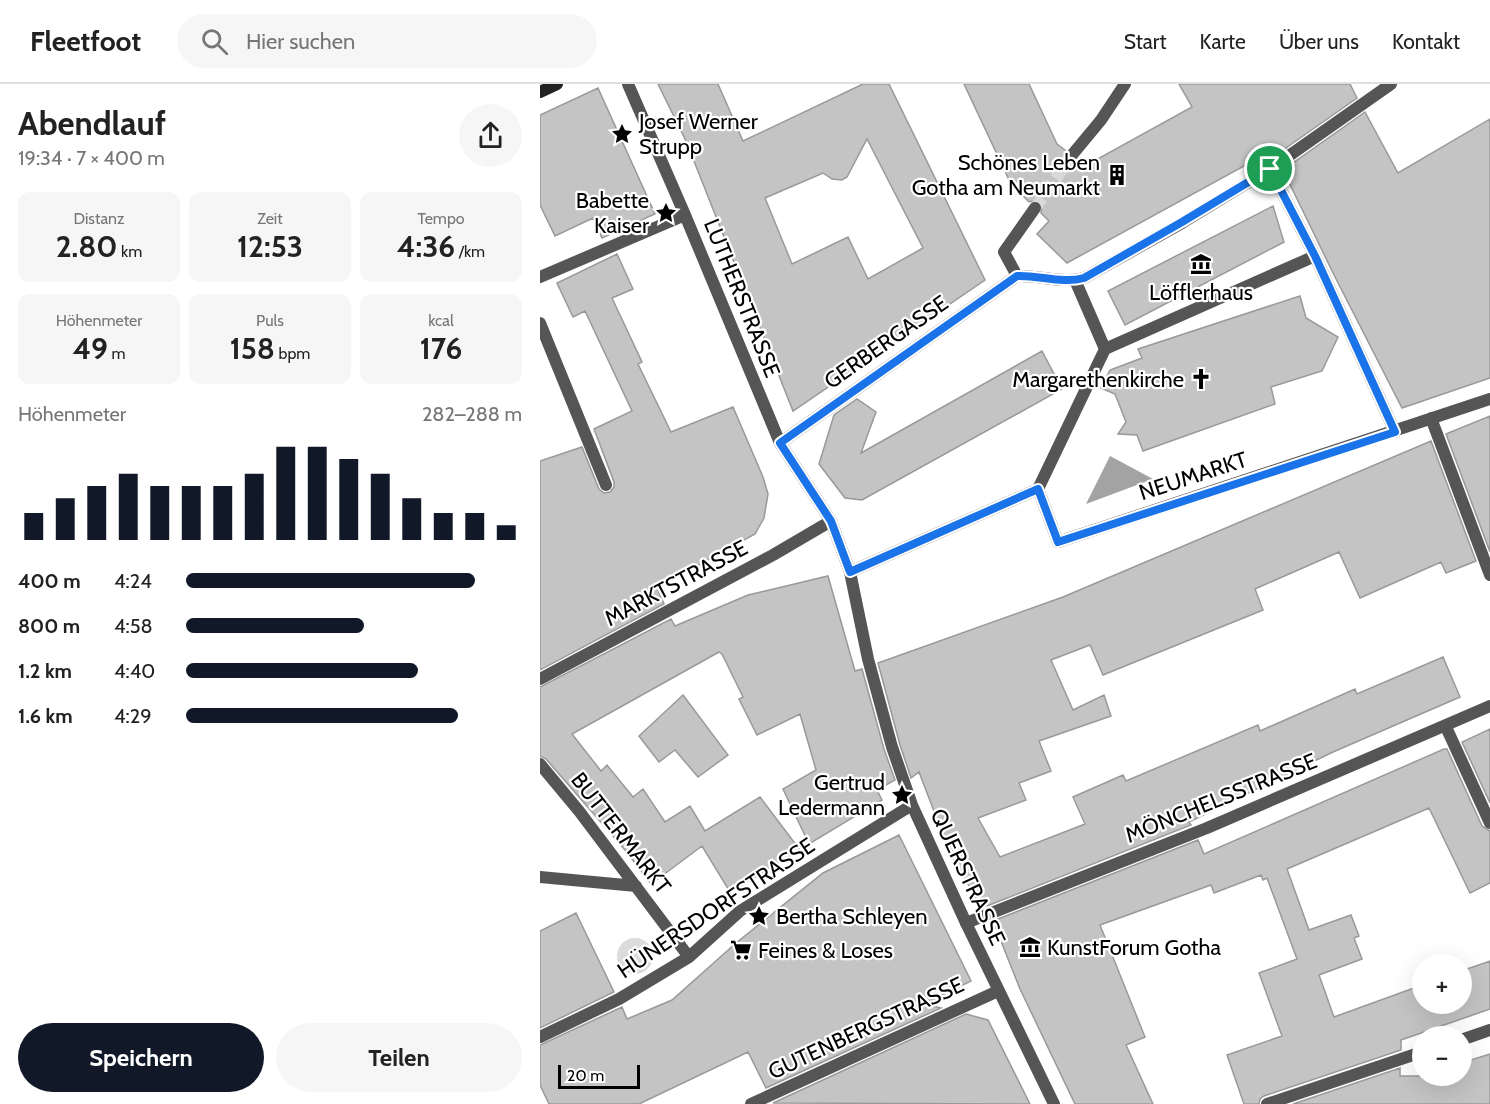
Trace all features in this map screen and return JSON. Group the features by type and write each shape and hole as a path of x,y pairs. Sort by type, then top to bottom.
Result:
{"main road":[{"path":"540,92 557,84"}],"street":[{"name":"LUTHERSTRASSE","path":"628,84 780,443 831,521"},
{"path":"1072,155 1101,120 1125,84"},
{"path":"1035,208 1004,252 1017,276 1075,280 1084,278 1173,228 1270,169 1391,84"},
{"path":"1270,169 1315,256 1395,432 1490,399"},
{"path":"540,277 685,215"},
{"path":"831,521 850,572 1038,489 1105,349 1315,256"},
{"name":"GERBERGASSE","path":"780,443 1017,276"},
{"path":"1075,280 1105,349"},
{"path":"540,323 606,485"},
{"path":"1431,418 1490,575"},
{"name":"NEUMARKT","path":"1038,489 1058,542 1395,432"},
{"name":"MARKTSTRASSE","path":"540,680 773,555 831,521"},
{"name":"QUERSTRASSE","path":"850,572 868,659 892,747 912,804 998,991 1054,1104"},
{"name":"MÖNCHELSSTRASSE","path":"966,923 1207,828 1446,727 1490,706"},
{"path":"1446,727 1490,823"},
{"name":"BUTTERMARKT","path":"540,764 689,957"},
{"name":"HÜNERSDORFSTRASSE","path":"540,1037 619,999 689,957 740,911 912,804"},
{"path":"540,877 636,886"},
{"name":"GUTENBERGSTRASSE","path":"752,1104 998,991"},
{"path":"1472,1036 1490,1030"},
{"path":"1267,1104 1412,1055"}],"shaded area":[{"path":"1110,456 1153,479 1086,504"},
{"path":"635,938 648,943 653,956 648,969 635,974 622,969 617,956 622,943"}],"building":[{"path":"658,84 718,84 743,141 863,84 889,84 985,280 793,411 686,141","holes":["867,139 923,248 868,279 848,237 792,264 765,198 823,173 832,179 842,180 847,177"]},
{"name":"Schönes Leben Gotha am Neumarkt","path":"964,84 1029,84 1057,144 1065,150 1066,161 1074,163 1079,160 1087,165 1192,107 1179,84 1350,84 1357,98 1276,155 1273,150 1067,263 1037,234 1049,221 1041,213 1042,204 1036,200 1029,202 1011,184"},
{"path":"598,88 655,214 602,238 593,218 555,236 540,205 540,115"},
{"path":"1365,112 1398,173 1490,119 1490,378 1402,408 1283,170"},
{"name":"Löfflerhaus","path":"1273,206 1284,242 1125,325 1108,291"},
{"path":"617,254 633,289 612,298 642,362 638,364 671,432 733,407 768,494 764,518 755,534 657,588 664,604 540,670 540,461 582,447 599,489 604,493 610,492 614,487 614,482 594,429 632,411 585,311 573,317 557,283"},
{"name":"Margarethenkirche","path":"1300,296 1306,318 1338,337 1322,371 1271,387 1275,404 1143,451 1137,435 1118,434 1126,422 1115,394 1101,388 1110,370 1142,358 1138,349"},
{"path":"1042,351 1062,389 862,500 845,498 819,464 834,415 857,399 876,412 861,453"},
{"path":"1490,416 1490,552 1446,434"},
{"path":"1431,441 1476,561 1446,573 1441,562 1360,598 1339,552 1255,589 1263,610 1103,675 1090,645 1051,660 1073,710 1104,695 1111,716 1039,741 1051,771 1019,783 1026,800 978,818 1000,857 1085,824 1073,797 1123,775 1126,781 1258,725 1260,731 1355,689 1357,694 1443,657 1460,697 1333,752 1189,822 1191,825 987,906 984,898 977,900 950,853 919,772 911,778 878,663 1063,597"},
{"path":"828,576 855,671 862,669 895,780 877,790 882,800 809,844 783,789 816,770 800,714 757,735 739,699 743,697 719,652 572,734 601,771 607,765 633,797 643,789 665,822 690,806 705,831 760,797 800,850 730,892 702,846 651,884 625,850 546,759 540,756 540,687 671,619 675,626 748,595"},
{"path":"683,695 728,755 698,777 675,750 659,762 639,736"},
{"path":"1490,729 1490,803 1462,742"},
{"path":"1447,749 1482,826 1490,831 1490,883 1470,893 1429,808 1287,869 1309,930 1351,915 1359,936 1354,938 1362,959 1319,975 1334,1017 1412,989 1412,1014 1472,1014 1472,967 1490,961 1490,1009 1441,1026 1412,1026 1412,1036 1401,1040 1401,1050 1264,1096 1260,1099 1259,1104 1244,1104 1227,1055 1282,1036 1259,973 1297,959 1267,878 1263,880 1261,875 1214,893 1211,885 1100,925 1145,1037 1126,1045 1153,1104 1075,1104 1020,989 993,921 1198,840 1204,854"},
{"path":"899,835 971,981 924,1004 941,1008 766,1088 748,1052 639,1104 549,1104 540,1085 540,1045 622,1007 627,1019 672,1000 736,943 823,873"},
{"path":"576,913 614,992 540,1028 540,931"},
{"path":"966,1014 988,1020 1030,1104 773,1103"},
{"path":"1490,1054 1490,1104 1293,1104 1400,1068 1400,1076 1412,1076 1412,1086 1472,1086 1472,1060"}],"tunnel":[{"path":"1035,208 1072,155"}],"place":[{"name":"Josef Werner Strupp","path":"622,134"},
{"name":"Schönes Leben Gotha am Neumarkt","path":"1117,175"},
{"name":"Babette Kaiser","path":"666,213"},
{"name":"Löfflerhaus","path":"1201,264"},
{"name":"Margarethenkirche","path":"1201,379"},
{"name":"Gertrud Ledermann","path":"902,795"},
{"name":"Bertha Schleyen","path":"759,916"},
{"name":"KunstForum Gotha","path":"1030,947"},
{"name":"Feines & Loses","path":"741,950"}],"route":[{"path":"1270,169 1315,256 1395,432 1058,542 1038,489 850,572 831,521 780,443 1017,276 1075,280 1084,278 1270,169"}]}
